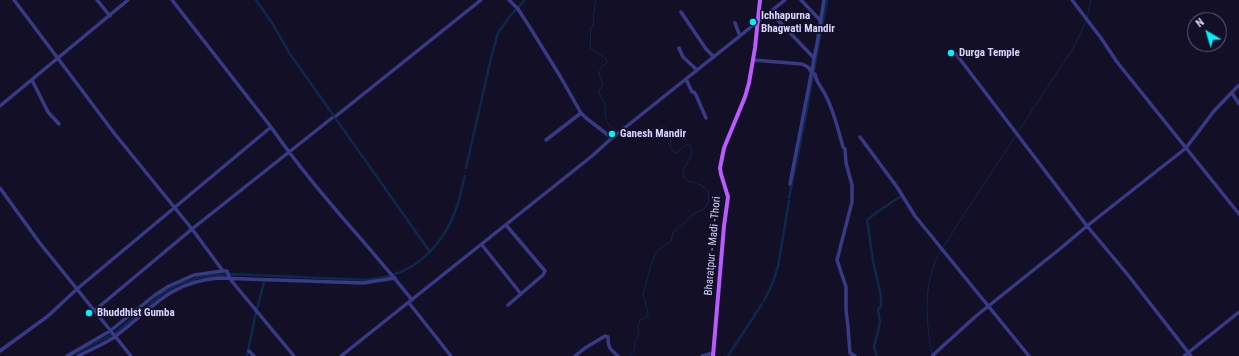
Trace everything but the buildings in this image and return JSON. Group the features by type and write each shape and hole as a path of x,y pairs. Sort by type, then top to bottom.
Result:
{"main road":[{"name":"Bharatpur - Madi -Thori","path":"713,354 724,226 728,197 720,168 724,148 747,92 753,60 760,0"}],"street":[{"path":"14,0 114,133 223,271"},
{"path":"97,0 110,16"},
{"path":"0,106 128,0"},
{"path":"172,0 271,127 288,152 364,244 393,276 410,302 451,356"},
{"path":"94,311 288,152 481,0"},
{"path":"509,0 516,8 560,76 581,113 612,138"},
{"path":"342,356 785,0"},
{"path":"801,0 820,20"},
{"path":"790,184 805,103 813,72 824,0"},
{"path":"1072,0 1117,62 1239,214"},
{"path":"682,12 706,49 714,56"},
{"path":"771,12 814,58"},
{"path":"735,23 740,36"},
{"path":"679,48 683,57 697,70"},
{"path":"956,54 1087,226 1128,275 1189,354"},
{"path":"753,60 802,64 808,67 812,73 813,72 826,96 837,125 843,147 845,149 846,163 852,185 852,202 837,260 846,287 846,310 850,352 855,356"},
{"path":"32,80 48,112 59,124"},
{"path":"686,80 692,92 696,95 706,118"},
{"path":"933,355 976,316 1186,148 1214,111 1239,85"},
{"path":"1232,93 1239,104"},
{"path":"546,140 581,113"},
{"path":"0,351 48,316 77,289 271,127"},
{"path":"860,137 897,187 915,216 1029,356"},
{"path":"0,188 39,242 131,356"},
{"path":"506,225 545,272 508,305"},
{"path":"482,245 521,294"},
{"path":"67,356 110,331 155,295 169,286 194,275 227,271 229,276 294,356"},
{"path":"78,356 115,336 148,308 174,290 187,284 205,279 229,276 363,284 393,276"},
{"path":"1184,356 1189,354 1239,312"},
{"path":"575,356 605,336 608,337 608,346 618,356"},
{"path":"249,351 254,356"},
{"path":"702,356 713,354"}],"waterway":[{"path":"256,0 272,23 290,54 430,252"},
{"path":"466,168 498,33 510,16 525,0"},
{"path":"596,0 593,17 594,24 591,27 590,48 606,59 607,62 601,68 599,73 603,85 599,93 605,105 605,115 607,121 610,126 618,132"},
{"path":"789,198 827,0"},
{"path":"1087,18 1091,0"},
{"path":"1018,132 1074,47 1086,21"},
{"path":"623,132 646,129 651,130 663,127 668,129 671,134 670,147 673,151 677,153 684,146 688,145 691,147 691,156 684,170 684,177 689,181 701,185 708,191 709,201 705,208 692,215 673,233 671,241 658,250 653,258 643,294 648,316 640,320 634,350 630,356"},
{"path":"943,247 1016,135"},
{"path":"115,333 162,294 179,284 201,277 231,274 368,280 386,277 401,272 412,266 431,251 446,231 459,201 465,176"},
{"path":"877,356 874,347 880,323 878,309 881,306 881,296 873,261 867,220 901,196"},
{"path":"764,301 773,282 778,266 789,201"},
{"path":"932,355 927,315 928,288 935,262 941,250"},
{"path":"257,309 264,282"},
{"path":"728,356 762,304"},
{"path":"247,356 256,312"},
{"path":"70,356 111,335"}],"place":[{"name":"Ichhapurna Bhagwati Mandir","path":"753,22"},
{"name":"Durga Temple","path":"951,53"},
{"name":"Ganesh Mandir","path":"612,134"},
{"name":"Bhuddhist Gumba","path":"89,313"}]}
